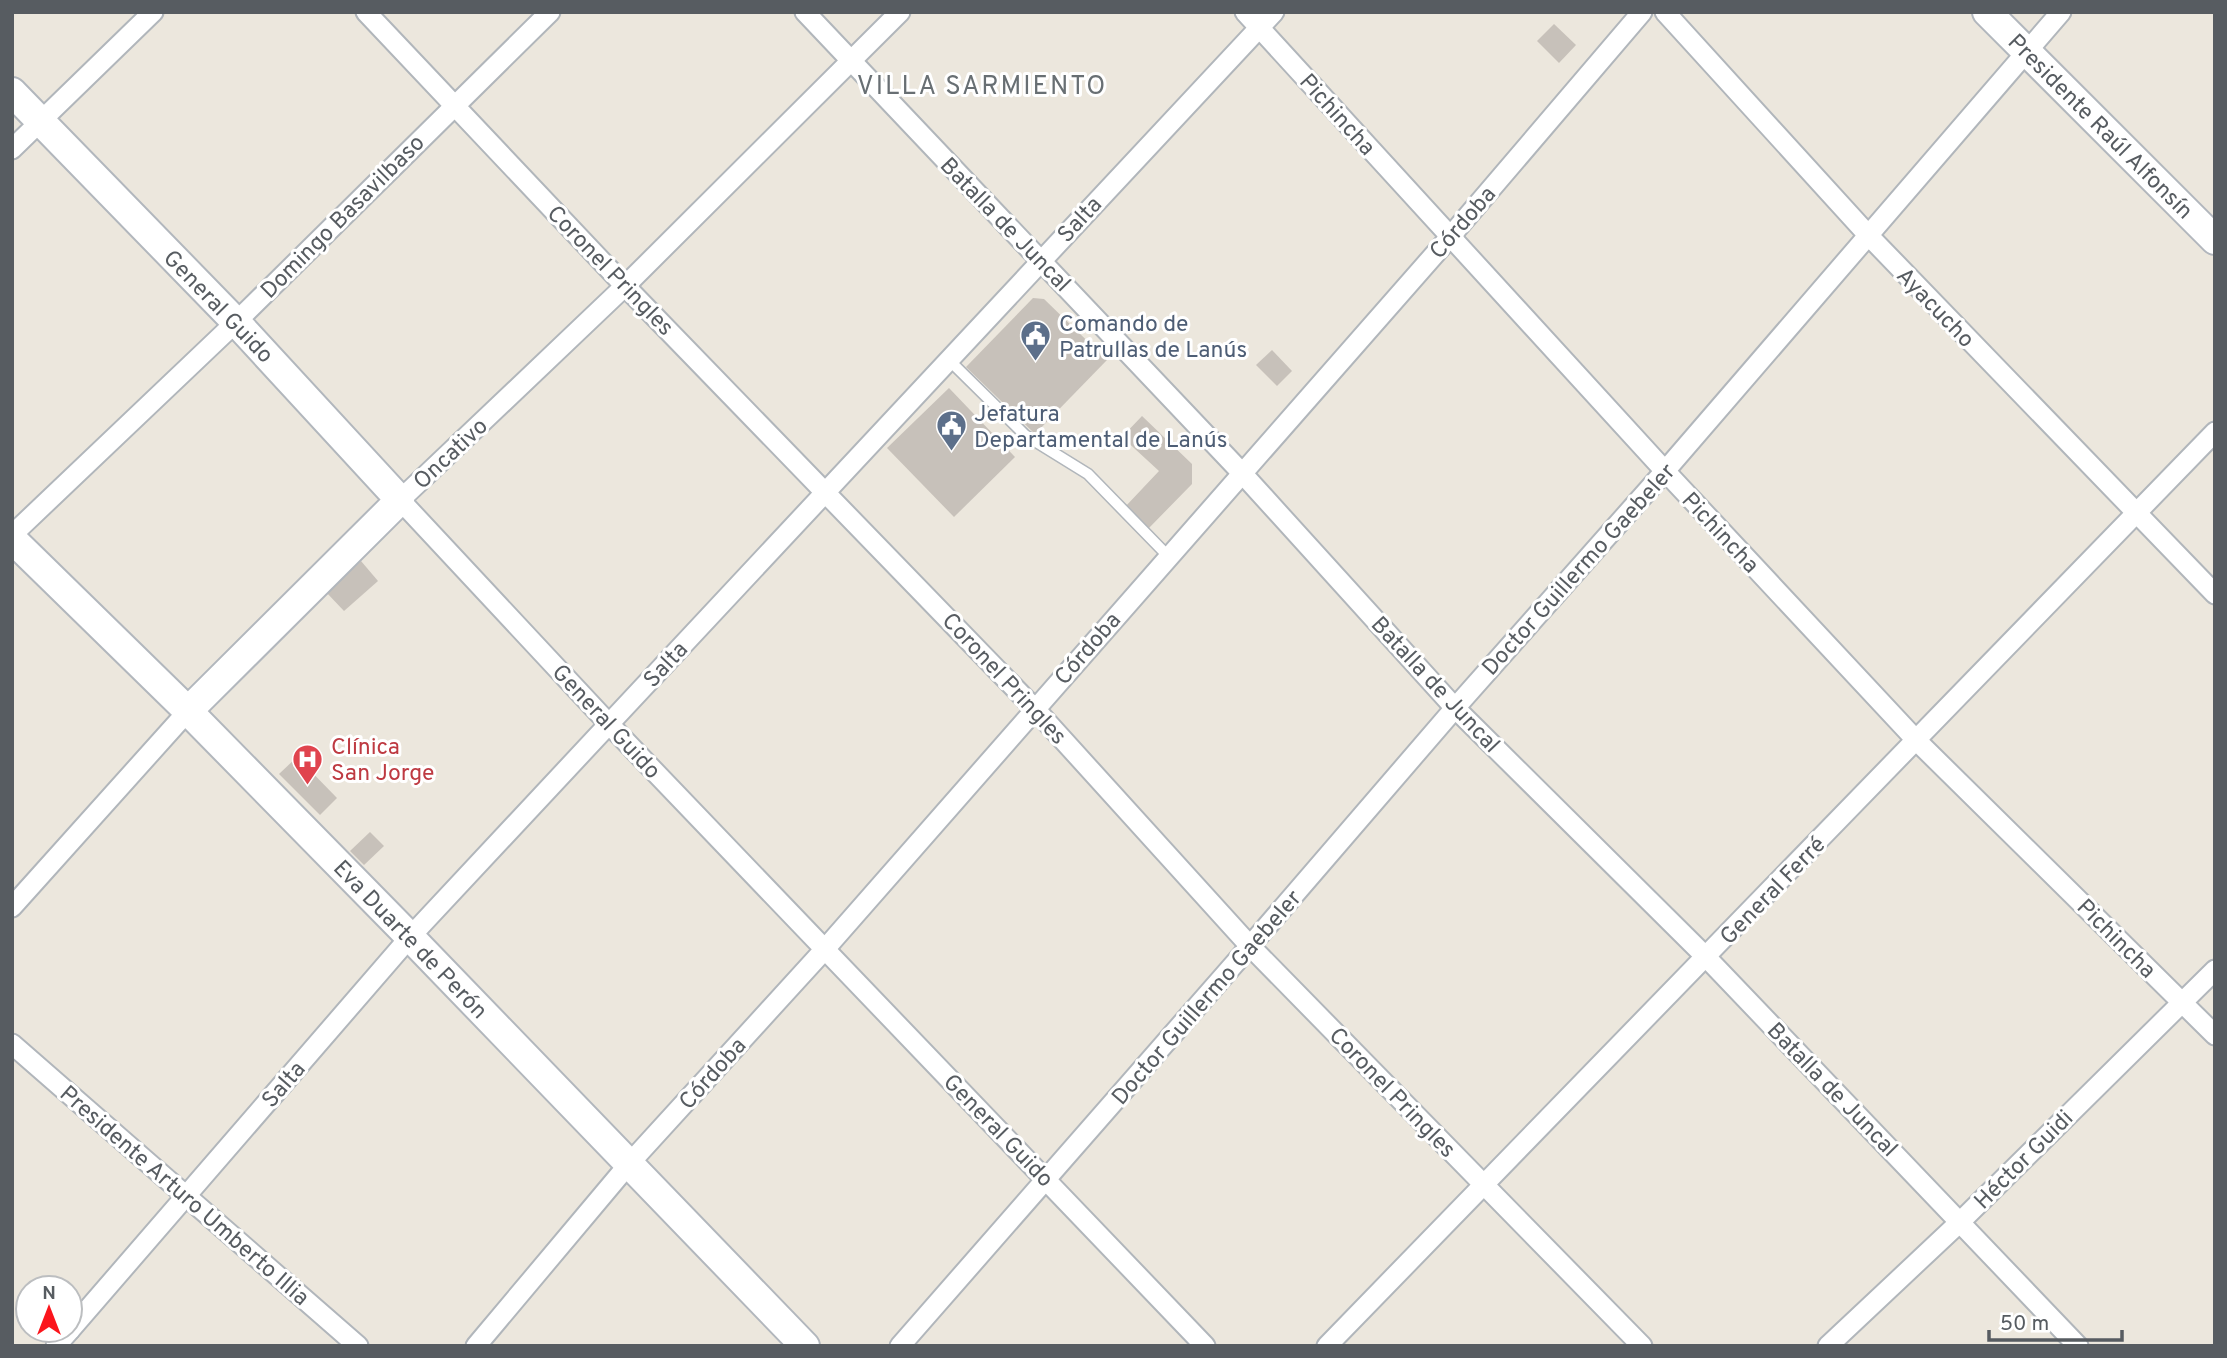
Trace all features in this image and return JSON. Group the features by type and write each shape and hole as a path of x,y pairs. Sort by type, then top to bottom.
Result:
{"main road":[{"name":"Presidente Raúl Alfonsín","path":"1987,12 2032,45 2215,214"},
{"name":"Presidente Raúl Alfonsín","path":"2014,12 2032,45 2215,240"},
{"name":"General Guido","path":"12,92 236,322 400,500"},
{"name":"Oncativo","path":"188,710 400,500"},
{"name":"Eva Duarte de Perón","path":"12,537 188,710 805,1346"}],"street":[{"path":"12,149 153,12"},
{"name":"Coronel Pringles","path":"366,12 625,286 1035,709 1250,946 1642,1346"},
{"name":"Domingo Basavilbaso","path":"12,537 236,322 550,12"},
{"name":"Batalla de Juncal","path":"805,12 1241,472 1455,708 1706,957 2078,1346"},
{"name":"Oncativo","path":"400,500 625,286 900,12"},
{"name":"Pichincha","path":"1245,12 1449,237 1917,741 2215,1035"},
{"name":"Salta","path":"84,1314 410,937 1274,12"},
{"name":"Córdoba","path":"476,1346 628,1165 825,949 1449,237 1642,12"},
{"name":"Ayacucho","path":"1665,12 1868,236 2215,594"},
{"name":"Doctor Guillermo Gaebeler","path":"900,1346 1455,708 1665,471 2061,12"},
{"name":"General Ferré","path":"1327,1346 2215,432"},
{"name":"General Guido","path":"400,500 609,724 1205,1346"},
{"name":"Oncativo","path":"12,907 188,710"},
{"name":"Héctor Guidi","path":"1828,1346 1959,1222 2215,970"},
{"name":"Presidente Arturo Umberto Illia","path":"12,1044 358,1346"}],"lane":[{"path":"948,360 1025,435 1088,474 1168,556"}],"building":[{"path":"1554,24 1576,45 1559,63 1537,41"},
{"name":"Comando de Patrullas de Lanús","path":"1033,298 1044,299 1107,360 1035,434 966,367"},
{"path":"1272,350 1292,371 1277,386 1256,365"},
{"name":"Jefatura Departamental de Lanús","path":"949,388 1015,457 954,517 887,448"},
{"path":"1142,416 1192,464 1192,484 1148,529 1125,507 1159,471 1122,437"},
{"path":"361,561 378,581 344,611 326,592"},
{"name":"Clínica San Jorge","path":"297,757 337,798 320,815 279,774"},
{"path":"370,832 384,846 364,865 350,851"}],"place":[{"name":"Comando de Patrullas de Lanús","path":"1036,363"},
{"name":"Jefatura Departamental de Lanús","path":"951,453"},
{"name":"Clínica San Jorge","path":"308,786"}],"district":[{"name":"VILLA SARMIENTO","path":"982,85"}]}
